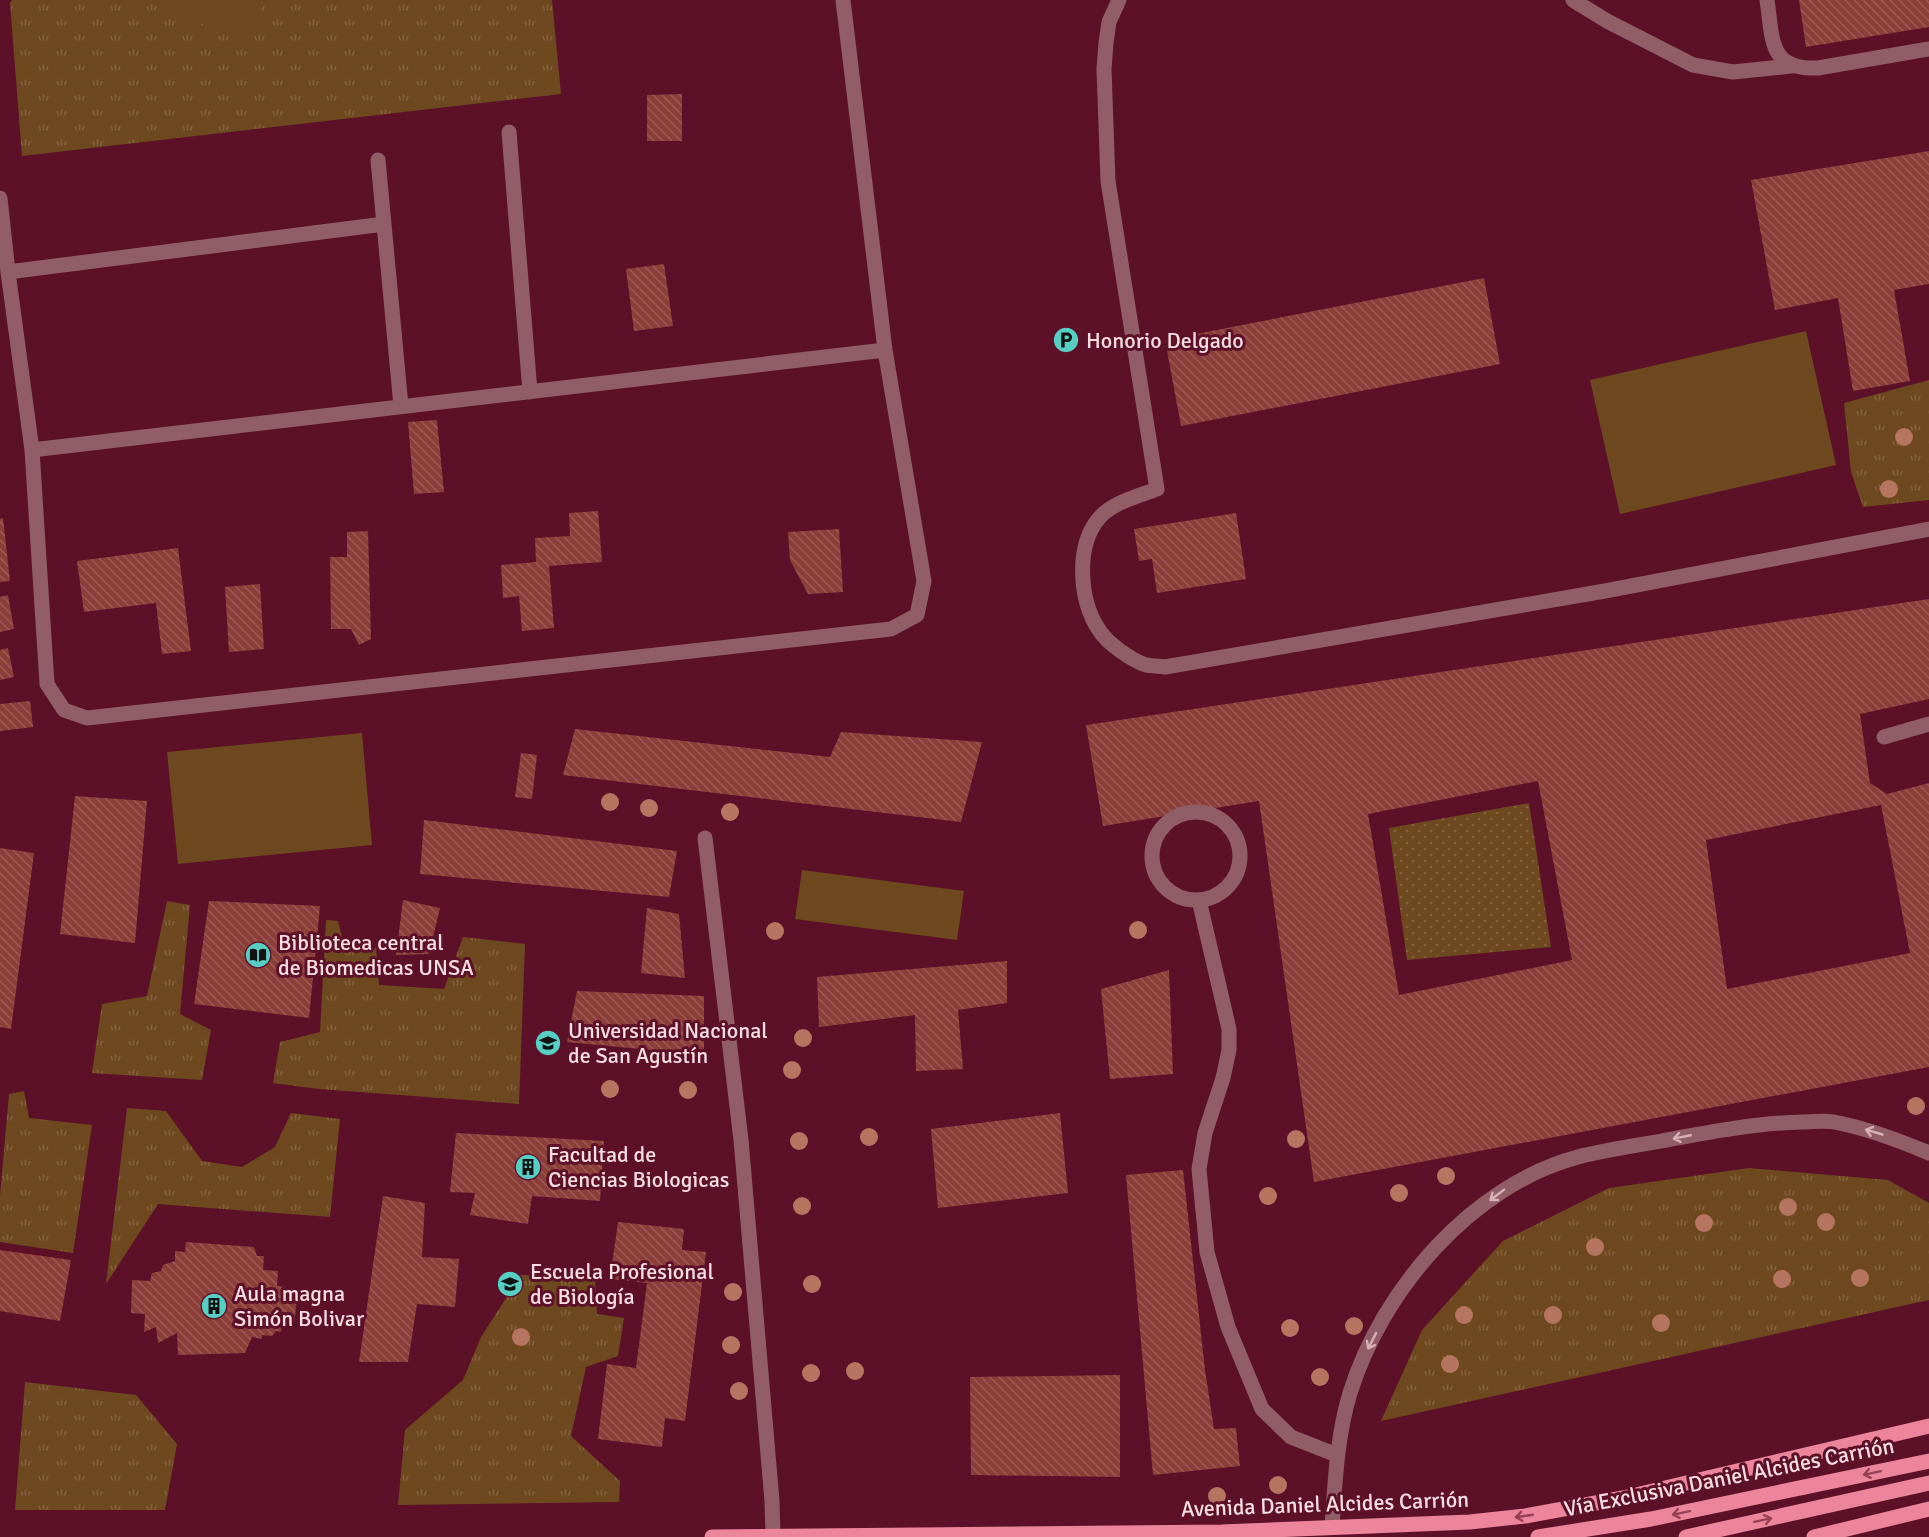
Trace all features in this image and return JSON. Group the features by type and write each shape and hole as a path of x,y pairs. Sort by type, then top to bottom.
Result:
{"main road":[{"name":"Avenida Daniel Alcides Carrión","path":"712,1537 1222,1532 1470,1522 1526,1516 1623,1498 1929,1426"},
{"name":"Vía Exclusiva Daniel Alcides Carrión","path":"1538,1537 1651,1519 1929,1461"},
{"name":"Vía Exclusiva Daniel Alcides Carrión","path":"1686,1537 1929,1483"},
{"path":"1814,1537 1929,1509"}],"street":[{"path":"0,198 32,450 47,684 64,710 87,718 891,629 917,615 924,581 885,350 843,0"},
{"path":"1119,0 1110,22 1104,60 1108,181 1157,489 1114,506 1100,517 1084,549 1082,568 1087,601 1099,629 1113,645 1129,656 1146,664 1165,667 1605,591 1929,529"},
{"path":"1573,0 1607,21 1693,65 1733,72 1791,66 1805,69 1818,68 1929,49"},
{"path":"1767,0 1774,48 1780,58 1791,66"},
{"path":"509,132 530,392"},
{"path":"378,160 401,406"},
{"path":"8,272 384,224"},
{"path":"32,450 885,350"},
{"path":"1884,737 1929,724"},
{"path":"1183,813 1211,814 1227,824 1239,846 1240,861 1236,876 1214,897 1198,900 1184,899 1170,892 1158,880 1152,864 1152,848 1158,835 1171,820 1183,813"},
{"path":"705,838 741,1140 773,1536"},
{"path":"1198,900 1229,1029 1229,1050 1223,1078 1205,1133 1199,1169 1207,1252 1228,1327 1262,1409 1291,1437 1337,1455"},
{"path":"1332,1527 1337,1455 1350,1393 1368,1348 1393,1300 1425,1260 1462,1222 1506,1188 1578,1157 1710,1132 1784,1122 1832,1121 1878,1132 1929,1153"}],"green space":[{"path":"12,0 552,0 561,94 22,156 10,3"},
{"path":"153,0 265,0 244,44"},
{"path":"1806,331 1836,465 1620,514 1590,380"},
{"path":"1929,380 1929,500 1863,507 1851,472 1844,403"},
{"path":"362,733 372,845 178,864 167,752"},
{"path":"1529,803 1551,947 1407,960 1389,828"},
{"path":"802,870 964,891 957,940 795,919"},
{"path":"167,901 190,905 180,1014 211,1030 202,1080 92,1073 102,1004 147,996"},
{"path":"326,920 338,921 345,949 376,948 379,985 444,989 463,937 525,944 519,1104 319,1089 273,1083 280,1042 320,1032"},
{"path":"24,1091 29,1118 92,1125 73,1253 0,1242 0,1196 9,1094"},
{"path":"127,1108 166,1111 202,1161 242,1167 275,1147 291,1113 340,1119 330,1217 158,1204 106,1284"},
{"path":"1749,1168 1888,1180 1929,1203 1929,1300 1381,1421 1422,1330 1503,1241 1609,1188"},
{"path":"521,1275 595,1278 597,1314 624,1318 618,1356 586,1367 571,1436 620,1481 619,1502 398,1505 405,1430 463,1380 481,1337"},
{"path":"25,1382 136,1395 177,1444 165,1510 15,1510"}],"building":[{"path":"1799,0 1929,0 1929,27 1806,47"},
{"path":"682,94 682,141 647,141 647,95"},
{"path":"1929,151 1929,284 1894,290 1910,381 1853,391 1838,298 1775,310 1751,180"},
{"path":"664,264 673,326 634,331 626,269"},
{"path":"1484,278 1500,364 1181,426 1165,340"},
{"path":"437,420 444,492 414,494 408,422"},
{"path":"598,511 602,562 549,566 554,628 522,631 519,596 503,598 501,565 536,562 535,538 570,536 569,513"},
{"path":"1236,513 1246,579 1157,593 1152,559 1139,561 1134,529"},
{"path":"3,518 10,581 0,582 0,519"},
{"path":"839,529 843,592 808,594 790,560 788,532"},
{"path":"368,531 371,639 359,645 351,629 331,629 330,557 347,557 347,532"},
{"path":"178,548 191,651 162,654 156,603 84,612 77,561"},
{"path":"260,584 264,649 229,652 225,587"},
{"path":"8,595 14,629 0,632 0,597"},
{"path":"1929,599 1929,699 1860,714 1870,783 1887,794 1929,783 1929,1067 1314,1182 1259,801 1103,826 1086,725","holes":["1538,781 1572,960 1399,995 1368,814","1881,805 1910,953 1727,989 1706,840"]},
{"path":"8,648 14,677 0,680 0,650"},
{"path":"30,701 33,727 0,731 0,704"},
{"path":"575,729 830,757 841,732 982,742 961,822 563,775"},
{"path":"521,753 537,755 532,799 515,797"},
{"path":"75,796 147,801 135,943 60,934"},
{"path":"424,820 677,851 669,897 420,874"},
{"path":"0,848 34,853 11,1029 0,1027"},
{"path":"403,900 440,908 429,954 396,955"},
{"name":"Biblioteca central de Biomedicas UNSA","path":"209,901 320,906 309,1018 194,1004"},
{"path":"647,908 679,914 685,978 641,973"},
{"path":"1007,961 1007,1003 958,1010 963,1069 916,1071 915,1015 819,1027 817,977"},
{"path":"1169,970 1173,1074 1110,1079 1101,989"},
{"path":"577,991 704,996 704,1055 567,1042"},
{"path":"1060,1113 1068,1193 938,1208 931,1129"},
{"name":"Facultad de Ciencias Biologicas","path":"456,1133 604,1141 600,1201 532,1196 528,1224 470,1215 475,1193 450,1192"},
{"path":"1183,1170 1205,1370 1214,1429 1236,1428 1240,1466 1153,1475 1126,1175"},
{"path":"383,1196 425,1203 422,1257 459,1259 455,1307 417,1304 408,1362 359,1362"},
{"path":"618,1222 684,1229 682,1250 706,1252 685,1421 665,1418 662,1447 598,1439 607,1364 636,1368 647,1283 610,1279"},
{"name":"Aula magna Simón Bolivar","path":"186,1242 254,1247 257,1256 264,1256 263,1270 278,1271 277,1286 286,1287 285,1297 297,1298 294,1324 283,1323 281,1332 276,1331 272,1336 262,1335 262,1339 252,1337 245,1353 178,1355 177,1333 158,1343 156,1327 144,1332 145,1314 131,1313 132,1280 150,1281 152,1273 161,1271 163,1265 175,1261 175,1251 185,1252"},
{"path":"0,1250 71,1260 60,1321 0,1311"},
{"path":"1120,1375 1120,1477 971,1475 970,1377"}],"place":[{"name":"Honorio Delgado","path":"1066,340"},
{"name":"Biblioteca central de Biomedicas UNSA","path":"258,955"},
{"name":"Universidad Nacional de San Agustín","path":"548,1043"},
{"name":"Facultad de Ciencias Biologicas","path":"528,1167"},
{"name":"Escuela Profesional de Biología","path":"510,1284"},
{"name":"Aula magna Simón Bolivar","path":"214,1306"}]}
